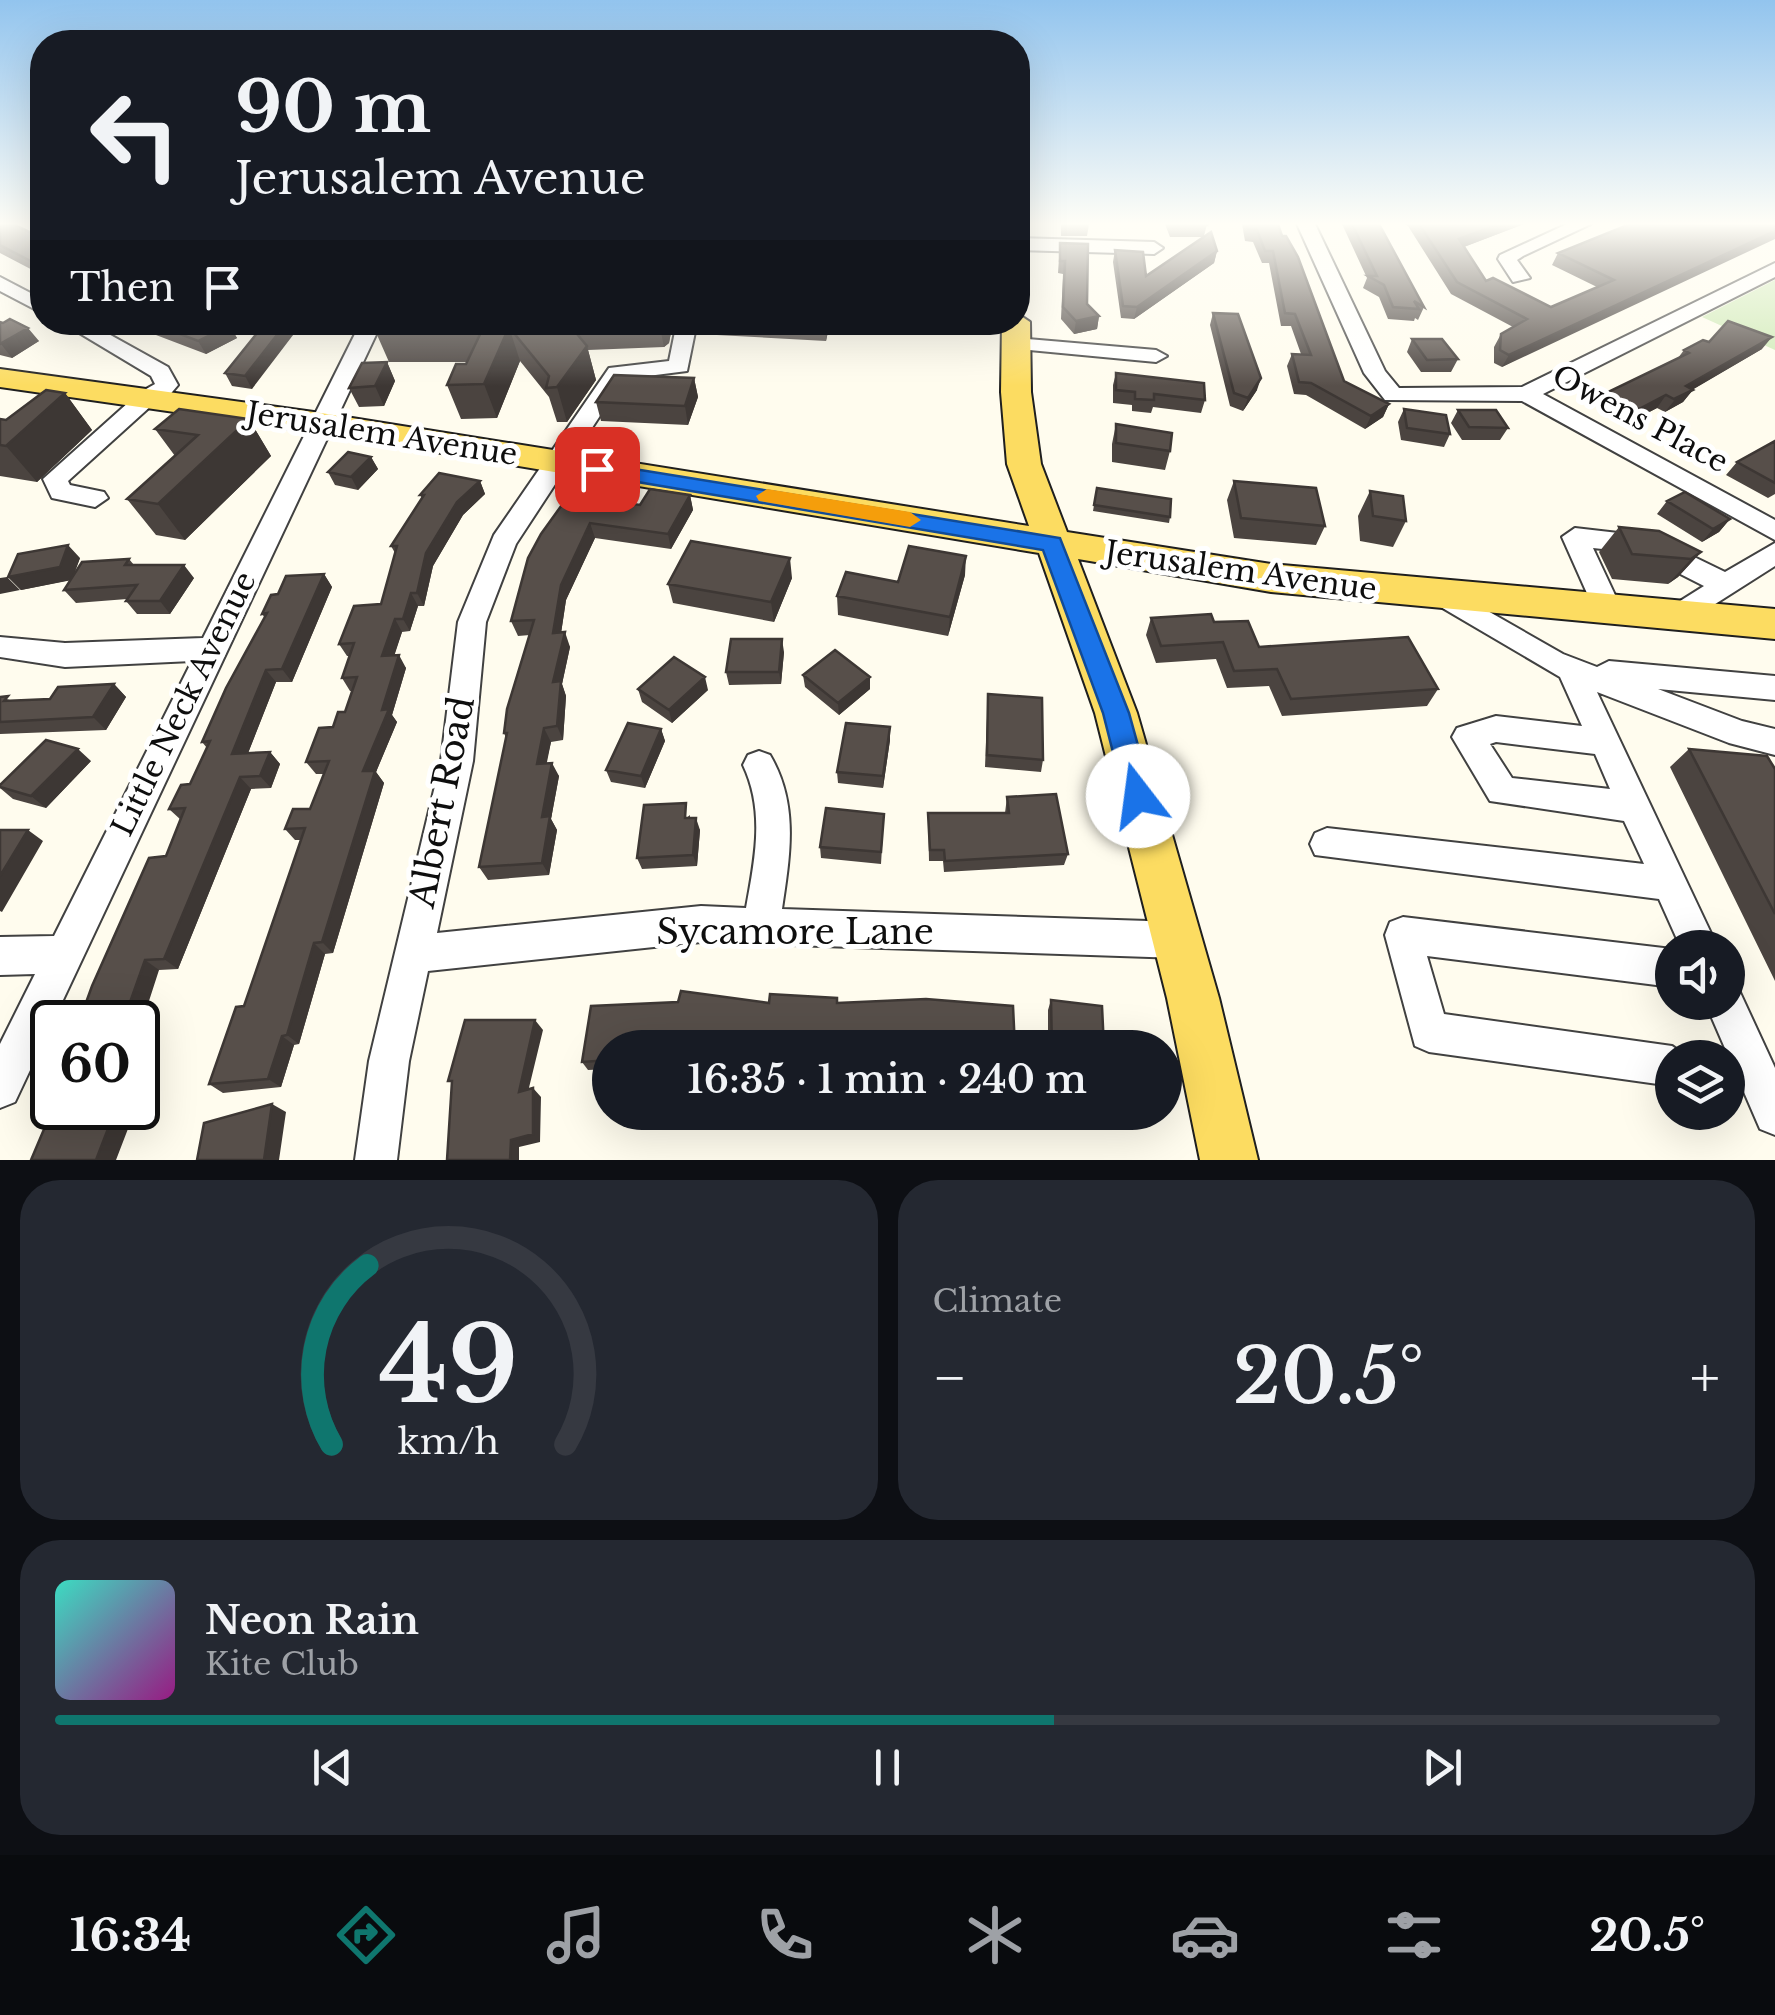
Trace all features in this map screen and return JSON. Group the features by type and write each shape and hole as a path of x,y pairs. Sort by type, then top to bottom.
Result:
{"main road":[{"path":"1016,335 1024,464 1116,713 1178,940 1229,1160"},
{"name":"Jerusalem Avenue","path":"0,378 321,423 1272,578 1775,624"}],"street":[{"path":"1331,278 1374,373 1393,395 1526,394 1757,278"},
{"path":"0,283 30,299"},
{"path":"94,335 163,375 166,388 55,480 61,492 95,498"},
{"name":"Little Neck Avenue","path":"0,1086 365,335"},
{"name":"Albert Road","path":"376,1160 389,1061 458,761 476,608 502,542 617,373 679,366 684,335"},
{"path":"1028,335 1156,356"},
{"name":"Owens Place","path":"1526,394 1775,531"},
{"path":"1608,610 1575,537 1644,544 1725,584"},
{"path":"1678,616 1725,584 1771,560"},
{"path":"1444,596 1572,670 1740,734 1775,742"},
{"path":"4,647 65,655 211,649"},
{"path":"1572,670 1775,688"},
{"path":"1572,670 1692,930"},
{"path":"1606,742 1496,728 1468,737 1502,791 1636,807"},
{"path":"759,766 768,776 775,803 762,926"},
{"path":"1328,844 1671,884"},
{"name":"Sycamore Lane","path":"412,954 702,924 1178,940"},
{"path":"1655,966 1403,935 1429,1032 1655,1064"},
{"path":"0,956 61,955"},
{"path":"1730,1020 1754,1089"}],"green space":[{"path":"1775,280 1775,350 1702,317"}],"building":[{"path":"1064,278 1087,278 1087,304 1099,316 1076,321 1063,307"},
{"path":"1119,278 1178,278 1137,307 1123,306"},
{"path":"1278,278 1306,278 1344,381 1389,404 1371,416 1311,383 1299,382 1292,354 1311,355 1295,314 1285,313"},
{"path":"1372,278 1408,278 1424,307 1414,301 1419,309 1393,307 1384,285"},
{"path":"1454,278 1493,278 1551,307 1614,280 1610,278 1674,278 1509,355 1500,350 1501,334 1527,319"},
{"path":"1213,313 1238,314 1261,378 1248,398 1234,393"},
{"path":"10,319 28,328 0,344 0,322"},
{"path":"1728,321 1772,337 1686,386 1693,390 1674,399 1666,395 1639,409 1608,392 1689,353 1684,350 1703,340 1709,342"},
{"path":"183,335 210,335 198,341"},
{"path":"256,335 277,335 245,376 225,373"},
{"path":"480,335 505,335 484,384 447,385 456,364 466,364"},
{"path":"516,335 578,335 587,346 557,387 546,388 549,376"},
{"path":"1412,339 1442,339 1458,359 1427,360"},
{"path":"387,362 375,386 349,388 362,363"},
{"path":"1116,373 1204,383 1205,400 1154,394 1154,400 1135,399 1135,392 1116,390"},
{"path":"614,375 694,378 685,406 596,402"},
{"path":"46,390 65,393 6,446 0,445 0,419 6,420"},
{"path":"179,409 249,419 158,504 127,499 198,435 155,429"},
{"path":"1404,409 1446,415 1450,434 1407,428"},
{"path":"1458,410 1496,410 1508,428 1469,427"},
{"path":"1116,424 1172,433 1170,451 1116,443"},
{"path":"1775,441 1775,483 1737,462"},
{"path":"348,452 371,457 351,477 328,472"},
{"path":"439,473 480,481 457,502 426,553 417,593 411,593 403,619 395,619 382,656 399,655 382,710 389,709 363,771 375,771 322,942 314,943 287,1035 282,1036 268,1079 209,1084 236,1007 244,1006 305,828 285,829 293,809 310,809 329,761 306,762 319,728 333,727 338,712 345,712 357,677 342,678 354,643 339,644 354,606 381,604 397,546 391,546 424,495 420,495"},
{"path":"1234,481 1316,488 1325,526 1241,518"},
{"path":"1097,488 1171,499 1170,517 1094,505"},
{"path":"650,489 690,495 668,534 590,523 561,585 553,633 565,632 553,682 561,681 557,726 544,728 537,764 552,763 542,817 550,816 542,863 479,867 507,733 507,709 534,620 511,621 528,558 569,495 640,505"},
{"path":"1370,491 1403,496 1406,521 1373,516"},
{"path":"1685,492 1730,519 1713,529 1667,501"},
{"path":"1619,527 1659,531 1701,552 1691,559 1632,554"},
{"path":"691,541 790,558 771,602 668,584"},
{"path":"68,545 60,567 8,577 18,554"},
{"path":"909,546 966,556 950,617 837,596 846,572 898,582"},
{"path":"129,559 125,565 184,565 160,601 126,601 137,585 64,590 82,562"},
{"path":"324,574 282,669 266,670 232,754 270,752 260,776 240,777 164,959 145,960 131,1000 87,1000 149,858 166,856 185,808 169,809 181,785 190,784 210,741 202,742 226,688 267,613 262,614 271,595 278,594 286,576"},
{"path":"1211,614 1214,622 1248,621 1259,647 1408,637 1438,689 1291,699 1277,669 1234,671 1223,642 1161,646 1151,618"},
{"path":"731,639 782,639 779,672 726,672"},
{"path":"835,650 870,677 838,703 803,675"},
{"path":"674,657 705,677 669,710 638,689"},
{"path":"114,684 93,717 0,722 0,697 8,696 4,701 50,699 58,687"},
{"path":"988,694 1042,698 1043,760 987,755"},
{"path":"628,723 661,729 641,776 606,770"},
{"path":"846,723 890,727 883,776 837,772"},
{"path":"46,740 78,749 31,796 0,787 0,785"},
{"path":"1689,749 1767,756 1775,769 1775,914"},
{"path":"1056,794 1068,854 945,861 944,850 930,850 928,813 1009,813 1007,797"},
{"path":"686,803 685,818 696,818 693,855 637,858 644,805"},
{"path":"826,808 884,814 881,852 820,847"},
{"path":"0,830 28,830 0,876"},
{"path":"681,991 769,1003 770,994 837,998 837,1003 926,999 1013,1006 1014,1030 592,1030 592,1061 582,1062 591,1006 678,1002"},
{"path":"1051,1000 1102,1006 1103,1030 1052,1030"},
{"path":"465,1020 535,1020 519,1092 533,1088 533,1134 511,1140 510,1160 447,1160 452,1081 448,1081"},
{"path":"272,1104 264,1160 197,1160 204,1123"},
{"path":"44,1130 108,1130 96,1160 31,1160"}],"slow traffic":[{"path":"767,496 910,520"}],"route":[{"path":"597,469 1052,544 1116,713 1138,796"}]}
